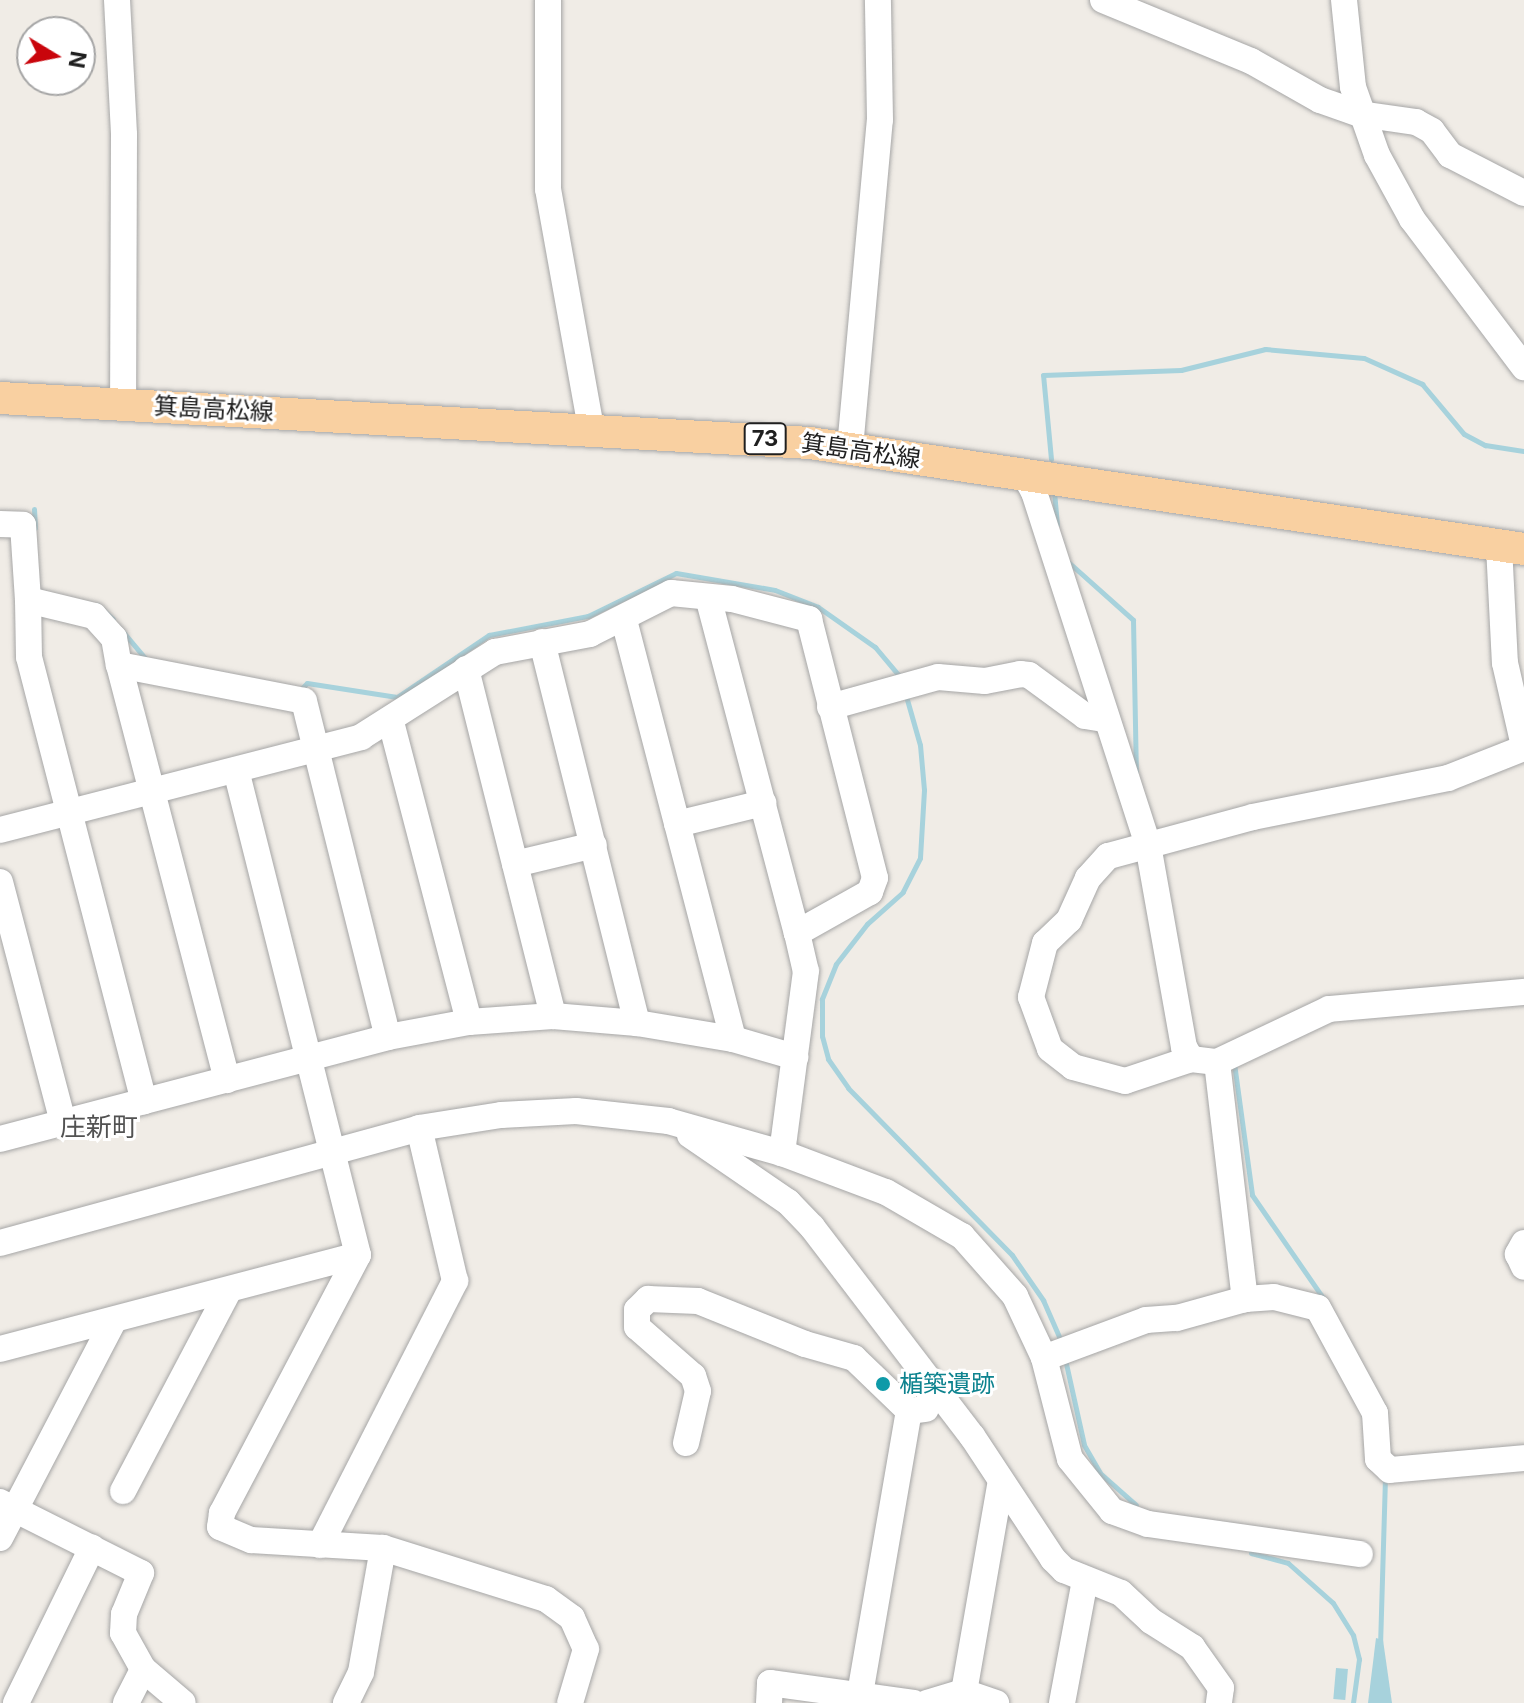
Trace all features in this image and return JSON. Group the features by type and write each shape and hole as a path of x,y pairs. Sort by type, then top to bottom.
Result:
{"main road":[{"name":"箕島高松線","path":"0,398 591,427 850,448 1512,547"}],"street":[{"path":"117,0 124,135 123,404"},
{"path":"548,0 548,189 591,427"},
{"path":"850,448 880,120 878,0"},
{"path":"1103,0 1236,54 1320,100 1360,114 1416,122 1432,131 1450,155 1524,193"},
{"path":"1344,0 1348,59 1360,114 1386,175 1412,219 1524,367"},
{"path":"1024,474 1034,492 1105,719 1154,844 1184,1047 1216,1058"},
{"path":"0,524 23,525 29,657 144,1101"},
{"path":"1512,547 1505,590 1505,663 1524,747 1448,778 1108,856 1088,878 1069,920 1045,943 1031,997 1050,1049 1098,1077 1125,1081 1216,1058 1329,1009 1524,992"},
{"path":"0,830 318,749 391,722 495,652 590,634 624,620 671,593 708,597 809,619 875,878 870,892 797,933"},
{"path":"708,597 806,971 782,1153"},
{"path":"28,600 94,616 114,638 227,1080"},
{"path":"624,620 733,1039"},
{"path":"542,642 637,1023"},
{"path":"119,665 304,701 388,1037"},
{"path":"466,669 553,1016"},
{"path":"830,707 953,675 985,681 1029,675 1085,716 1105,719"},
{"path":"391,722 469,1022"},
{"path":"236,770 358,1255 222,1513 220,1527 234,1537 383,1548 523,1588 560,1607 581,1633 586,1649 570,1703"},
{"path":"677,824 763,803"},
{"path":"515,864 594,845"},
{"path":"0,882 63,1122"},
{"path":"0,1139 388,1037 469,1022 553,1016 637,1023 733,1039 795,1057"},
{"path":"1216,1058 1245,1299"},
{"path":"0,1243 332,1155 419,1128 501,1115 576,1111 668,1121 782,1153 918,1206 962,1236 1015,1296 1057,1352 1070,1459 1088,1488 1112,1511 1148,1524 1360,1554"},
{"path":"668,1121 788,1202 949,1405 1053,1559 1085,1580 1121,1593 1151,1621 1192,1647 1221,1688 1219,1703"},
{"path":"320,1545 455,1281 419,1128"},
{"path":"1524,1243 1518,1254 1524,1267"},
{"path":"0,1349 358,1255"},
{"path":"123,1491 229,1290"},
{"path":"1057,1352 1146,1320 1177,1318 1245,1299 1274,1297 1318,1308 1375,1413 1386,1466 1524,1458"},
{"path":"686,1443 698,1391 693,1376 637,1327 637,1310 648,1299 698,1301 805,1344 854,1358 909,1411"},
{"path":"0,1538 7,1505 114,1320"},
{"path":"909,1411 949,1405"},
{"path":"860,1694 909,1411"},
{"path":"964,1692 1001,1481"},
{"path":"7,1505 141,1573 124,1614 123,1633 143,1669 183,1703"},
{"path":"16,1703 92,1548"},
{"path":"346,1703 361,1672 383,1548"},
{"path":"1062,1703 1085,1580"},
{"path":"126,1703 143,1669"},
{"path":"769,1703 770,1683 914,1703"},
{"path":"927,1703 964,1692 996,1703"}],"water":[{"path":"1376,1638 1383,1640 1392,1703 1368,1703"},
{"path":"1336,1668 1348,1669 1345,1700 1333,1699"}],"waterway":[{"path":"1051,459 1043,375 1181,370 1265,349 1364,358 1422,384 1464,434 1485,445 1524,451"},
{"path":"1054,491 1057,525"},
{"path":"34,509 35,528"},
{"path":"1066,560 1133,620 1136,772"},
{"path":"301,689 307,683 397,697 489,635 588,616 676,573 775,590 818,607 875,647 901,678"},
{"path":"97,605 113,619"},
{"path":"124,633 146,659"},
{"path":"906,696 920,745 924,790 920,858 903,892 867,924 836,964 822,999 822,1036 828,1059 848,1088 1012,1255 1043,1300 1061,1341"},
{"path":"1234,1063 1252,1195 1325,1301"},
{"path":"1065,1359 1084,1445 1100,1473 1136,1505"},
{"path":"1380,1646 1385,1476"},
{"path":"1251,1553 1288,1563 1333,1603 1353,1635 1359,1659 1353,1703"}],"place":[{"name":"楯築遺跡","path":"883,1384"}],"district":[{"name":"庄新町","path":"99,1127"}]}
